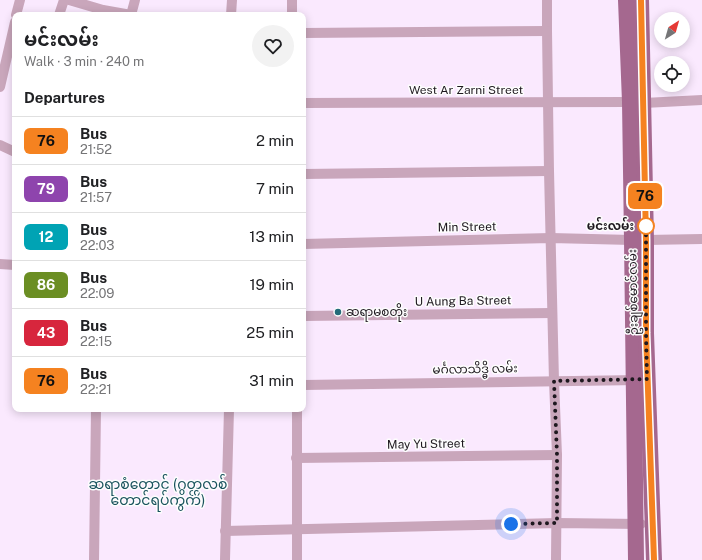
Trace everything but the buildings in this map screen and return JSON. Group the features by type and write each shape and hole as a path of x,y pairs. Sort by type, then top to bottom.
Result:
{"main road":[{"name":"ဦးချစ်မောင်လမ်း","path":"626,0 637,103 641,380 636,560"},
{"path":"637,103 642,0"},
{"path":"641,380 654,523 654,560"}],"street":[{"path":"17,12 20,0"},
{"path":"60,12 64,0"},
{"path":"69,0 114,12"},
{"path":"132,12 135,0"},
{"path":"231,12 232,0"},
{"path":"292,0 292,12"},
{"path":"547,0 550,238 557,455 556,560"},
{"path":"306,33 547,31"},
{"path":"0,87 12,35"},
{"name":"West Ar Zarni Street","path":"306,103 637,103 702,100"},
{"path":"0,145 12,151"},
{"path":"306,174 549,171"},
{"name":"Min Street","path":"306,244 550,238 639,240 702,239"},
{"path":"0,264 12,265"},
{"name":"U Aung Ba Street","path":"306,316 552,313"},
{"name":"မင်္ဂလာသိဒ္ဓိ လမ်း","path":"306,385 641,380"},
{"path":"94,560 96,412"},
{"path":"225,560 229,412"},
{"path":"297,412 297,560"},
{"name":"May Yu Street","path":"296,458 557,455"},
{"path":"225,531 557,523 636,525 654,523"}],"bus line":[{"name":"76","path":"641,0 644,103 647,379 654,523 654,560"}],"place":[{"name":"မင်းလမ်း","path":"646,226"},
{"name":"ဆရာမစတိုး","path":"338,312"}],"district":[{"name":"ဆရာစံတောင် (ဂွတ္တလစ် တောင်ရပ်ကွက်)","path":"158,492"}],"route":[{"path":"511,524 557,523 557,455 554,381 647,379 646,224 646,226"}]}
